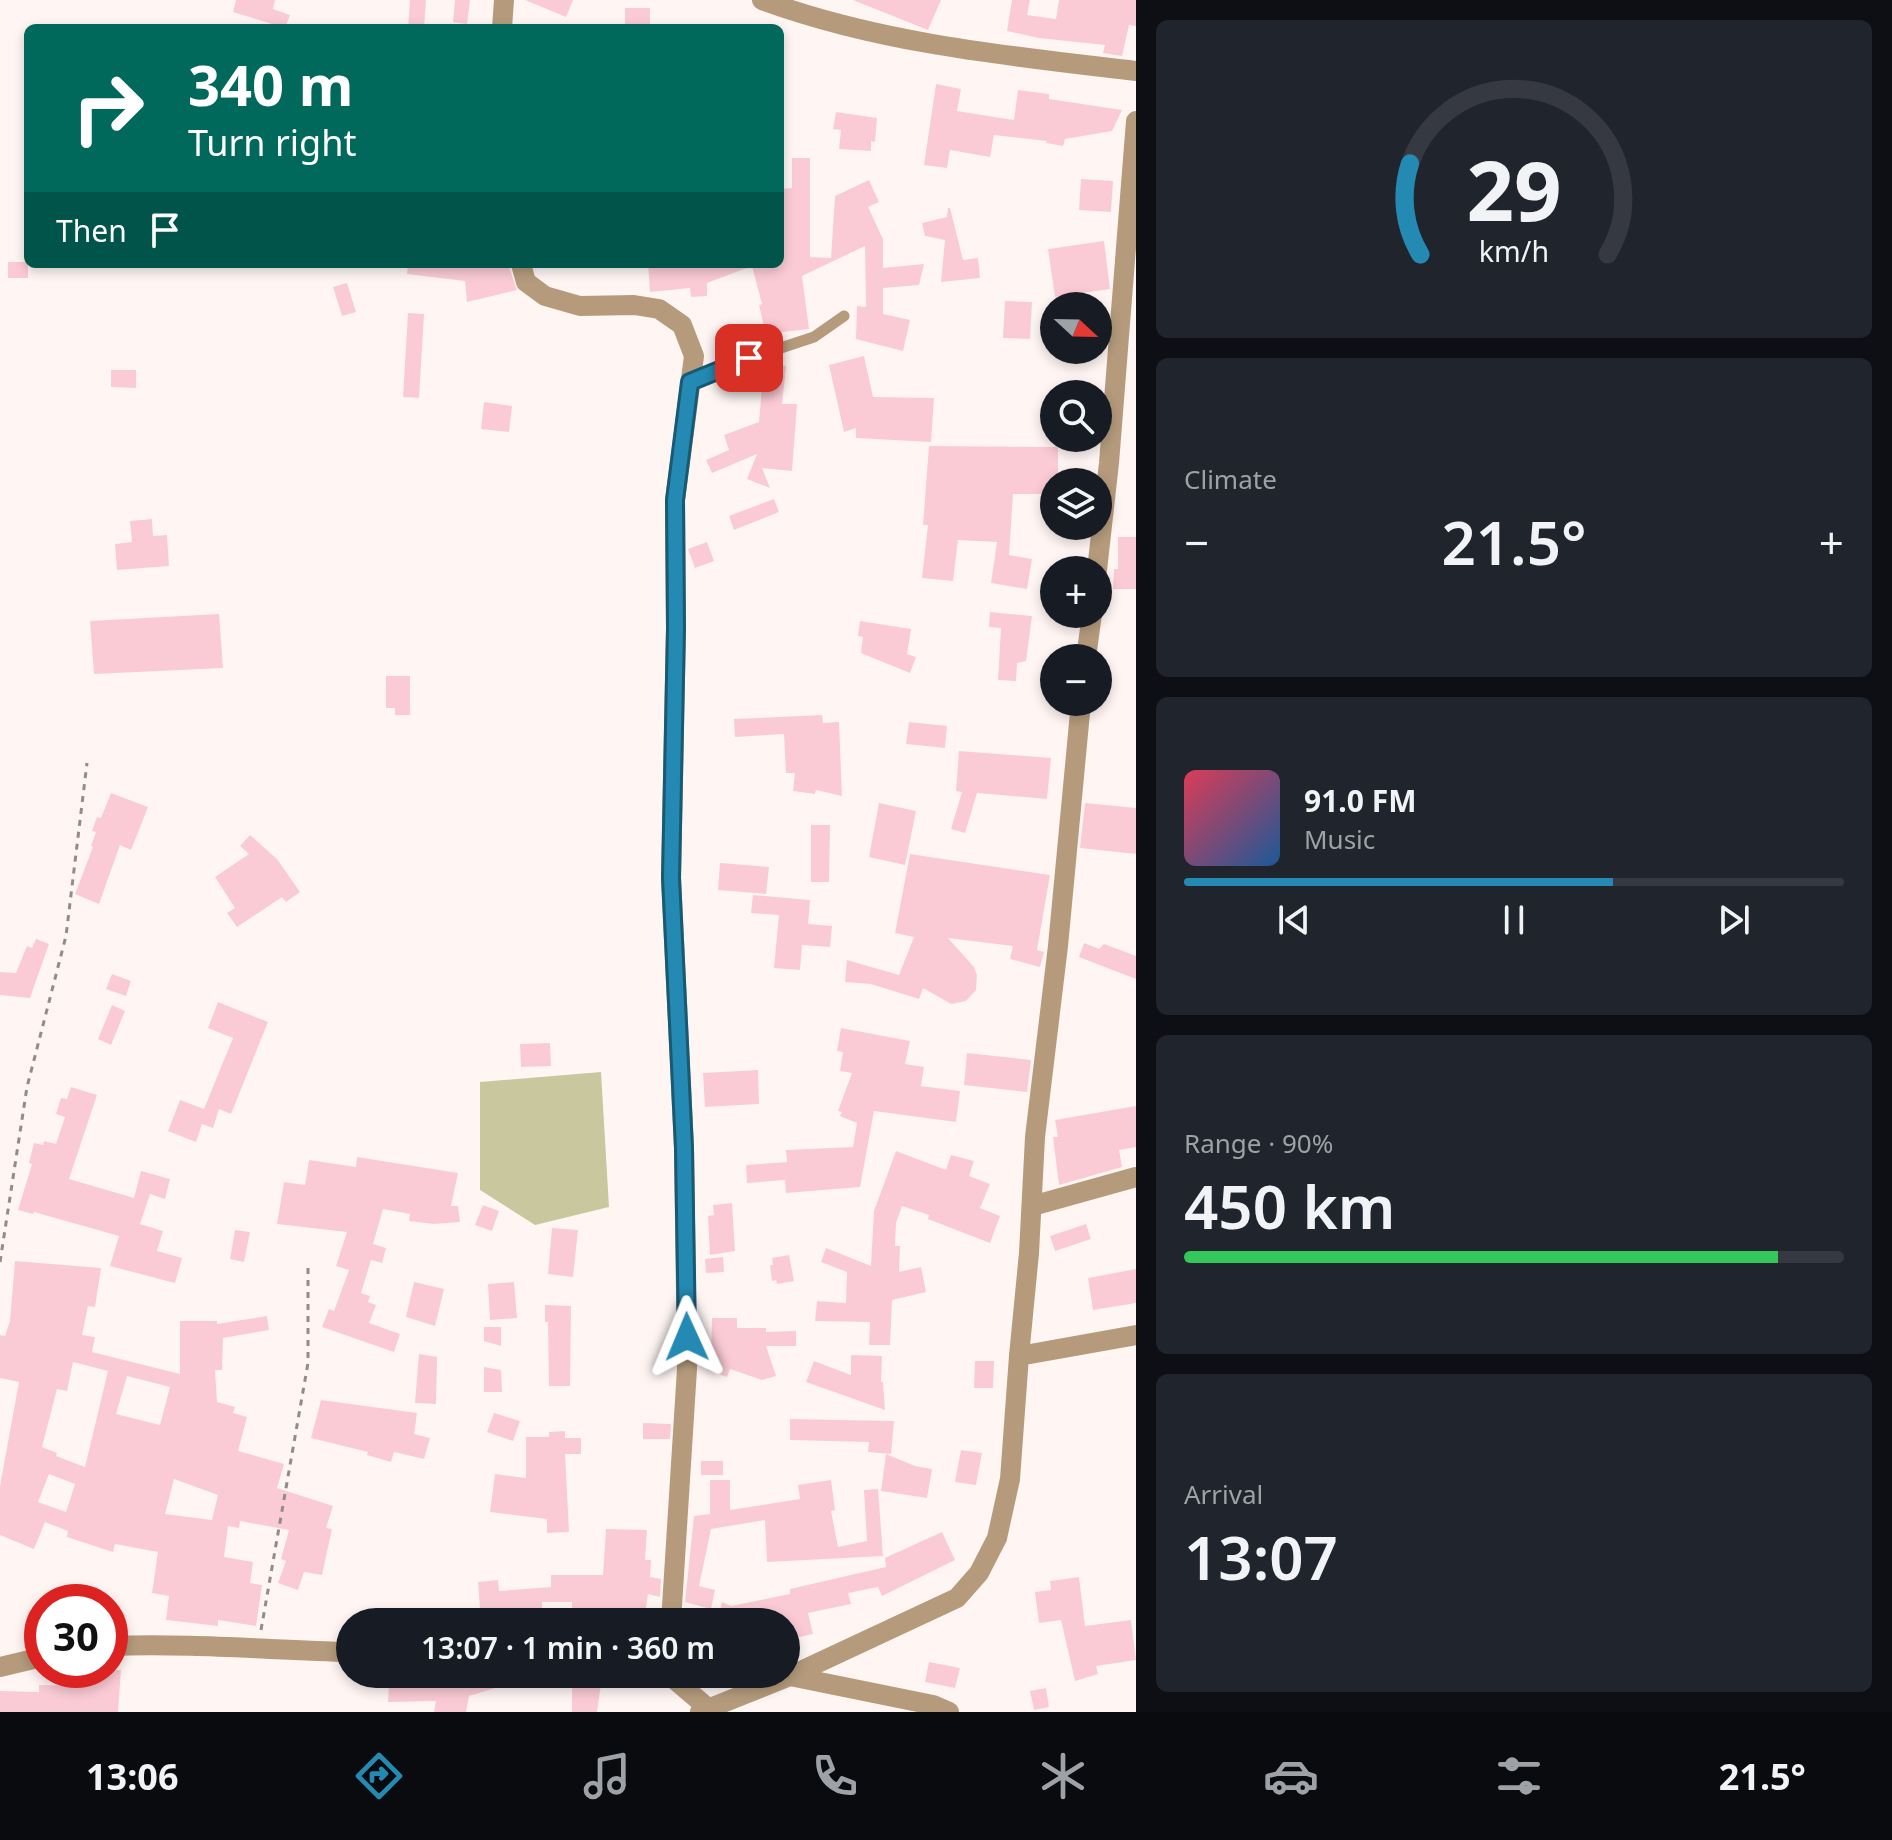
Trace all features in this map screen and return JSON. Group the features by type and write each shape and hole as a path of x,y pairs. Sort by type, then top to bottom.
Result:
{"street":[{"path":"502,24 504,0"},
{"path":"762,0 804,15 965,51 1136,71"},
{"path":"1099,556 1109,463 1136,121"},
{"path":"522,268 526,282 545,296 580,306 659,309 682,325 694,356 675,500 671,878 684,1148 687,1369 672,1608"},
{"path":"800,1671 957,1598 979,1573 997,1538 1010,1479 1035,1137 1058,946 1080,716"},
{"path":"1032,1206 1136,1177"},
{"path":"1019,1356 1136,1335"},
{"path":"128,1645 180,1644 336,1652"},
{"path":"0,1667 24,1661"},
{"path":"800,1678 933,1705 949,1712"},
{"path":"682,1688 704,1710 760,1688"}],"lane":[{"path":"690,382 729,365 814,337 844,316"}],"path":[{"path":"0,1262 27,1087 66,936 87,763"},
{"path":"258,1649 308,1363 308,1265"}],"shaded area":[{"path":"601,1072 609,1207 535,1225 480,1190 480,1082"}],"building":[{"path":"236,0 275,0 273,9 290,15 287,24 272,24 233,12"},
{"path":"410,0 426,0 424,24 408,24"},
{"path":"455,0 470,0 467,24 453,22"},
{"path":"525,0 573,0 566,17"},
{"path":"853,0 941,0 928,30"},
{"path":"1012,0 1030,0 1027,15 1056,19 1059,0 1136,0 1136,26 1129,25 1122,56 1103,53 1105,45 1039,38 1007,31"},
{"path":"625,8 650,8 650,24 625,24"},
{"path":"936,84 961,89 957,111 1014,120 1018,90 1049,94 1049,99 1122,110 1112,131 1065,139 1063,146 1047,141 994,135 990,157 950,150 947,168 924,165"},
{"path":"836,112 877,118 871,151 839,149 841,130 833,129"},
{"path":"792,158 810,158 810,257 831,258 835,196 869,180 879,202 868,207 883,239 883,268 924,264 919,285 883,288 883,314 910,320 903,351 856,339 857,306 866,307 865,246 802,276 809,329 782,332 782,335 767,339 753,268 784,268 784,189 792,188"},
{"path":"1081,179 1113,181 1111,212 1079,210"},
{"path":"948,208 963,260 978,258 980,278 941,282 945,240 925,236 922,223 947,217"},
{"path":"1104,241 1110,289 1054,292 1048,249"},
{"path":"8,262 24,262 24,268 28,268 28,278 8,278"},
{"path":"408,268 509,268 517,290 467,302 465,281 407,274"},
{"path":"648,268 747,268 707,283 707,296 691,297 690,288 650,292"},
{"path":"347,283 356,312 342,316 333,287"},
{"path":"1005,301 1032,302 1030,339 1003,338"},
{"path":"408,313 424,314 419,398 403,397"},
{"path":"864,356 873,397 934,398 931,442 856,438 856,428 844,432 829,365"},
{"path":"764,364 786,366 782,404 797,404 792,471 762,468 770,488 747,479 757,454 712,473 706,460 729,450 724,435 759,422"},
{"path":"111,370 136,370 136,388 111,387"},
{"path":"484,402 512,406 509,432 481,429"},
{"path":"929,446 1040,447 1040,452 1058,452 1058,468 1040,468 1040,494 1013,494 1009,555 1032,559 1027,589 991,583 997,542 958,540 953,581 922,578 928,525 923,525"},
{"path":"774,499 779,512 734,530 729,516"},
{"path":"152,519 153,536 167,535 169,566 117,570 115,544 132,542 130,521"},
{"path":"1118,537 1136,537 1136,589 1113,589 1114,569 1118,569"},
{"path":"707,542 714,561 695,568 688,549"},
{"path":"990,612 1032,616 1026,661 1017,663 1016,681 998,680 1001,628 989,627"},
{"path":"219,614 223,668 94,674 90,621"},
{"path":"860,621 911,629 907,654 916,657 910,673 861,653 863,637 858,636"},
{"path":"386,676 410,676 410,715 395,715 395,708 386,708"},
{"path":"822,715 823,723 839,722 842,796 816,790 815,794 793,791 795,773 786,773 784,734 735,737 734,719"},
{"path":"909,722 947,726 945,748 906,744"},
{"path":"959,751 1051,758 1047,799 977,793 965,833 951,829 962,792 956,791"},
{"path":"111,793 148,807 131,850 120,845 99,904 75,894 93,847 96,832 92,831"},
{"path":"879,803 916,811 905,865 869,857"},
{"path":"1085,803 1136,808 1136,854 1080,848"},
{"path":"811,825 830,825 829,882 811,882"},
{"path":"250,835 277,859 300,892 286,902 282,897 237,927 227,913 235,908 215,877 249,854 240,846"},
{"path":"910,854 1050,875 1037,950 1044,952 1040,967 1010,959 1013,946 948,938 974,967 977,975 976,990 966,1001 951,1004 923,988 919,999 871,984 845,982 847,960 899,975 914,937 895,933"},
{"path":"720,863 769,867 766,894 718,890"},
{"path":"753,895 810,900 808,924 832,926 830,947 802,945 800,970 774,968 779,915 751,913"},
{"path":"36,939 49,944 30,998 0,995 0,972 16,973 27,946 32,948"},
{"path":"1084,943 1099,949 1104,944 1136,956 1136,979 1079,957"},
{"path":"112,974 131,981 126,996 106,989"},
{"path":"218,1002 268,1022 231,1114 219,1109 213,1128 202,1124 196,1142 168,1131 180,1100 204,1109 233,1038 208,1028"},
{"path":"112,1005 125,1011 111,1045 98,1039"},
{"path":"841,1028 910,1041 905,1064 924,1067 921,1086 960,1091 956,1122 874,1111 860,1187 786,1193 785,1180 747,1183 746,1165 787,1162 786,1150 853,1147 857,1123 840,1116 842,1112 838,1111 852,1073 840,1071 843,1052 837,1051"},
{"path":"550,1043 551,1066 521,1067 520,1044"},
{"path":"967,1053 1031,1060 1027,1092 964,1085"},
{"path":"758,1070 759,1104 705,1107 703,1073"},
{"path":"71,1087 97,1095 69,1179 134,1198 141,1171 170,1179 165,1199 150,1194 140,1224 163,1231 157,1251 182,1258 175,1283 110,1266 119,1236 18,1210 32,1164 29,1163 34,1143 43,1145 44,1141 56,1144 65,1117 56,1114 61,1098 67,1099"},
{"path":"1136,1106 1136,1147 1119,1150 1122,1167 1059,1185 1053,1137 1058,1137 1055,1120"},
{"path":"896,1151 946,1170 951,1155 974,1161 969,1176 990,1184 980,1208 1000,1216 990,1243 902,1206 896,1223 895,1246 900,1246 899,1272 921,1267 926,1292 892,1300 890,1345 869,1345 870,1322 815,1321 817,1301 846,1303 847,1272 821,1262 826,1248 871,1266 874,1211"},
{"path":"357,1157 458,1173 451,1206 458,1206 460,1222 434,1224 409,1221 410,1214 383,1209 373,1244 386,1248 382,1263 371,1260 361,1293 370,1296 368,1302 376,1305 369,1323 400,1334 394,1352 322,1327 329,1309 334,1311 349,1270 336,1266 347,1232 277,1224 284,1182 305,1185 309,1160 356,1167"},
{"path":"732,1203 735,1251 710,1255 708,1216 714,1215 713,1205"},
{"path":"483,1205 499,1211 492,1231 475,1225"},
{"path":"1086,1224 1091,1239 1055,1251 1050,1236"},
{"path":"552,1228 578,1230 573,1277 548,1274"},
{"path":"235,1230 250,1232 244,1262 230,1259"},
{"path":"789,1255 794,1281 777,1284 776,1280 772,1281 772,1258"},
{"path":"723,1257 724,1272 706,1273 705,1259"},
{"path":"15,1261 101,1268 95,1307 88,1306 82,1335 95,1337 92,1352 180,1374 180,1321 217,1321 217,1324 267,1316 269,1330 223,1338 222,1370 215,1370 217,1402 235,1407 233,1413 247,1417 238,1451 284,1464 277,1488 333,1506 326,1528 332,1529 322,1575 304,1572 298,1590 278,1583 286,1561 281,1559 289,1530 240,1521 239,1528 228,1526 224,1557 253,1562 250,1583 262,1585 256,1626 218,1620 218,1626 166,1620 169,1596 152,1593 158,1552 115,1544 113,1552 67,1537 68,1531 45,1522 34,1549 0,1535 0,1486 19,1382 0,1378 0,1335 5,1336 10,1321","holes":["73,1362 108,1371 85,1467 42,1447 57,1389 67,1391","127,1376 170,1387 160,1425 116,1414","49,1474 75,1484 66,1512 38,1502","174,1479 218,1495 212,1520 165,1514"]},
{"path":"1136,1269 1136,1303 1093,1310 1088,1278"},
{"path":"414,1282 444,1289 435,1326 406,1317"},
{"path":"514,1282 517,1318 490,1320 488,1284"},
{"path":"545,1305 571,1306 570,1386 549,1386"},
{"path":"712,1318 737,1318 737,1328 766,1328 766,1332 796,1331 796,1346 766,1346 776,1376 762,1380 730,1369 727,1377 707,1370 711,1358"},
{"path":"484,1327 501,1327 501,1346 484,1341"},
{"path":"419,1354 437,1357 436,1404 415,1403"},
{"path":"851,1355 882,1356 881,1382 885,1410 806,1382 814,1361 851,1375"},
{"path":"975,1361 994,1361 993,1388 974,1388"},
{"path":"484,1367 501,1370 502,1392 484,1392"},
{"path":"321,1400 417,1413 414,1434 430,1438 424,1459 394,1452 391,1462 367,1455 368,1452 311,1438"},
{"path":"494,1413 520,1421 513,1441 487,1432"},
{"path":"790,1419 894,1421 891,1454 868,1452 869,1442 790,1440"},
{"path":"643,1423 671,1424 670,1439 643,1439"},
{"path":"565,1431 565,1438 581,1438 581,1454 565,1454 569,1532 547,1533 547,1519 490,1512 495,1474 526,1478 526,1437 549,1437 549,1432"},
{"path":"961,1450 982,1453 976,1485 955,1482"},
{"path":"886,1454 915,1466 932,1469 927,1498 881,1491"},
{"path":"701,1461 723,1461 723,1475 701,1475"},
{"path":"710,1480 730,1480 730,1510 800,1499 798,1485 831,1480 835,1510 831,1511 838,1547 867,1541 864,1490 878,1489 883,1556 767,1562 765,1520 711,1529 699,1586 715,1590 711,1608 707,1608 685,1602 694,1516 710,1514"},
{"path":"606,1529 647,1530 645,1560 651,1560 650,1577 661,1579 660,1597 648,1594 646,1608 572,1608 572,1602 542,1602 542,1608 480,1608 478,1582 498,1580 499,1591 551,1587 551,1575 603,1575"},
{"path":"942,1532 955,1560 882,1596 878,1587 848,1593 851,1604 808,1613 813,1634 800,1637 800,1608 720,1608 722,1602 731,1606 790,1594 790,1589 886,1567 885,1558"},
{"path":"1079,1577 1085,1626 1131,1620 1136,1660 1096,1666 1098,1674 1075,1681 1061,1620 1039,1623 1035,1592 1051,1590 1050,1581"},
{"path":"929,1662 960,1668 955,1688 925,1682"},
{"path":"39,1688 120,1688 118,1712 0,1712 0,1691 39,1692"},
{"path":"389,1688 496,1688 469,1696 466,1712 434,1712 436,1701 388,1702"},
{"path":"572,1688 600,1688 597,1712 572,1712"},
{"path":"1046,1688 1049,1707 1034,1710 1030,1691"}],"route":[{"path":"687,1337 684,1148 671,878 675,500 690,382 749,358"}]}
